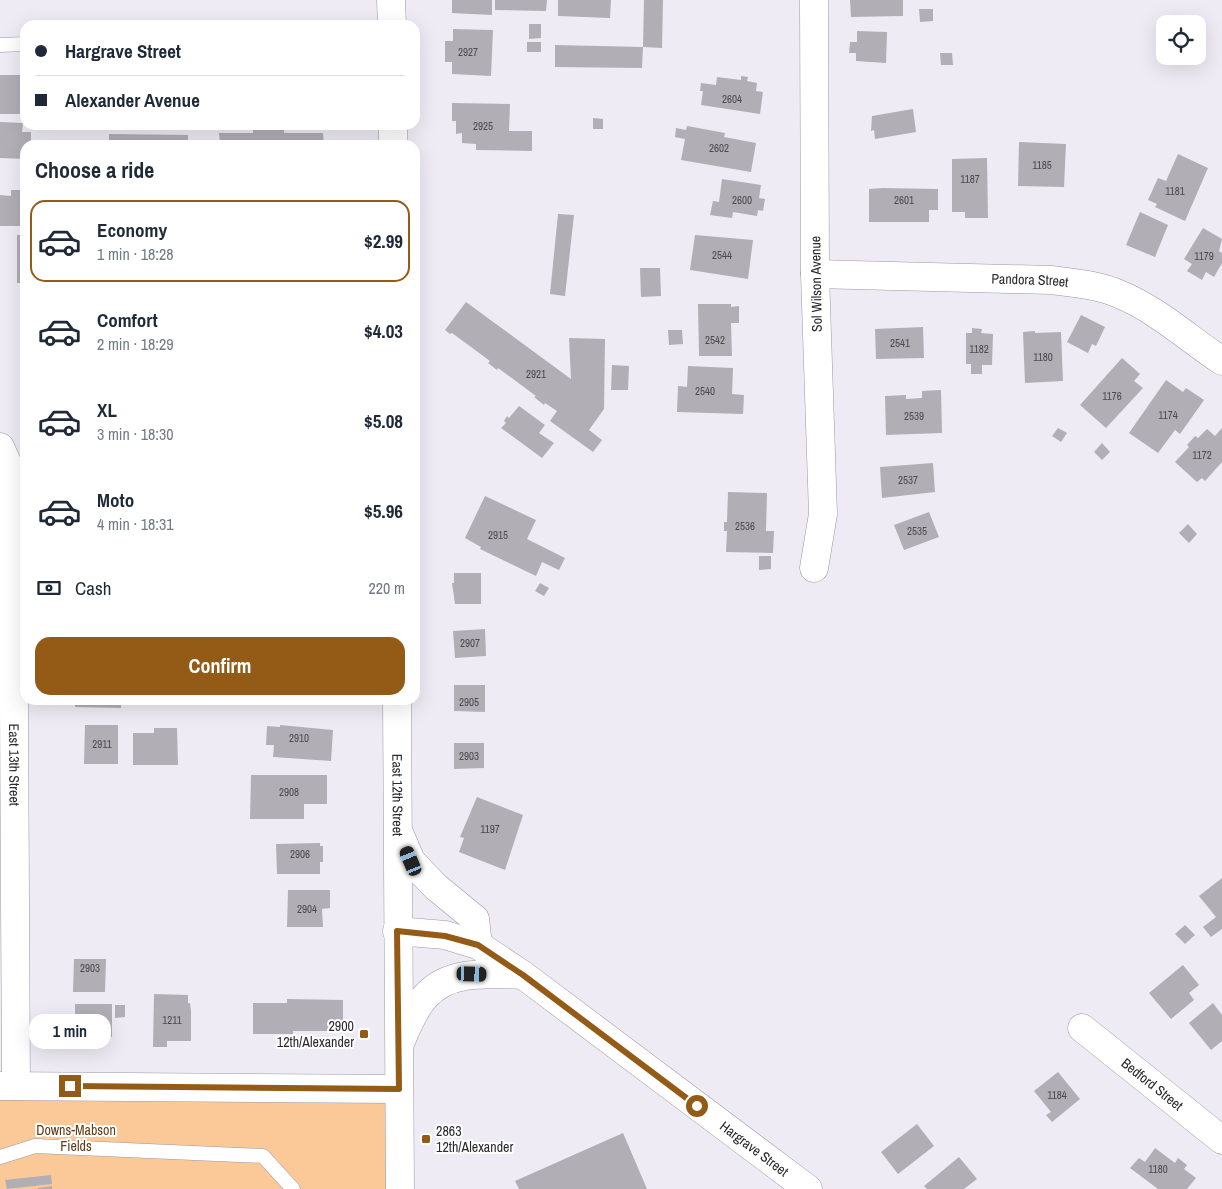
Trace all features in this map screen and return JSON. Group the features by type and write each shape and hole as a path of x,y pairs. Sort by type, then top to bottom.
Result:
{"street":[{"path":"391,0 392,20"},
{"name":"Sol Wilson Avenue","path":"814,0 816,274 823,514 814,568"},
{"name":"Pandora Street","path":"816,274 1051,280 1082,284 1119,294 1147,309 1222,361"},
{"name":"East 13th Street","path":"3,462 13,523 8,1086"},
{"name":"East 12th Street","path":"397,705 400,1189"},
{"path":"398,830 411,861 436,887 475,919 478,945"},
{"name":"Hargrave Street","path":"397,931 445,936 478,945 523,975 808,1189"},
{"path":"399,1047 410,1021 424,997 443,983 472,974 523,975"},
{"name":"Bedford Street","path":"1082,1028 1222,1140"},
{"path":"8,1086 399,1089"}],"lane":[{"path":"0,45 20,44"},
{"path":"0,1157 35,1146 263,1156 293,1189"}],"green space":[{"name":"Downs-Mabson Fields","path":"0,1086 399,1089 400,1189 0,1189"}],"building":[{"path":"452,0 492,0 492,15 452,13"},
{"path":"495,0 547,0 546,11 495,10"},
{"path":"558,0 611,0 610,18 558,16"},
{"path":"644,0 663,0 662,48 643,47"},
{"path":"850,0 903,0 903,16 851,17"},
{"path":"919,9 933,9 933,21 920,22"},
{"path":"529,24 541,24 541,38 529,39"},
{"path":"453,29 493,30 491,76 452,74 452,62 445,62 445,41 453,41"},
{"path":"857,31 887,32 886,63 856,61 856,53 849,53 850,42 857,42"},
{"path":"527,42 541,42 541,52 527,52"},
{"path":"555,45 643,47 642,68 555,67"},
{"path":"940,53 952,53 953,65 941,65"},
{"path":"0,75 20,75 20,114 0,114"},
{"path":"741,76 748,77 747,81 757,83 756,91 763,92 760,114 701,105 703,91 700,91 701,83 716,85 717,77 741,80"},
{"path":"452,103 510,104 509,131 532,131 532,151 476,150 476,144 462,143 462,133 456,134 456,121 452,121"},
{"path":"913,109 916,132 875,139 874,130 871,131 872,116"},
{"path":"593,118 603,119 603,129 593,129"},
{"path":"0,122 20,123 20,130 22,130 22,132 31,132 31,140 20,140 20,159 0,158"},
{"path":"687,126 725,133 724,137 756,143 751,172 681,160 685,139 675,137 676,128 686,130"},
{"path":"253,130 284,130 284,133 323,133 324,140 220,140 219,133 253,133"},
{"path":"109,134 188,135 188,140 109,140"},
{"path":"1019,142 1066,144 1064,187 1018,186"},
{"path":"1178,154 1208,168 1185,221 1155,207 1157,204 1148,200 1158,178 1166,181"},
{"path":"987,158 988,218 965,218 965,212 952,212 952,159"},
{"path":"722,179 761,185 759,198 765,199 763,211 758,210 757,216 733,212 732,218 710,215 713,201 719,202"},
{"path":"869,189 938,189 938,210 929,210 929,222 869,222"},
{"path":"11,190 20,190 20,226 0,226 0,195 11,196"},
{"path":"1140,212 1168,225 1155,257 1126,245"},
{"path":"558,214 574,215 565,296 550,294"},
{"path":"1203,228 1222,239 1219,251 1222,253 1222,263 1214,277 1206,272 1202,280 1187,271 1192,264 1184,259"},
{"path":"17,235 20,235 20,283 17,283"},
{"path":"695,235 753,240 748,279 690,270"},
{"path":"640,268 660,268 661,296 641,297"},
{"path":"466,302 571,379 569,338 605,339 604,409 589,430 602,440 593,452 550,421 557,411 545,403 544,405 534,397 536,396 498,368 497,370 488,363 490,361 452,333 450,334 445,330"},
{"path":"698,304 731,304 731,307 739,306 739,323 731,323 732,356 699,356"},
{"path":"1081,315 1105,327 1096,346 1092,344 1088,353 1067,342"},
{"path":"923,327 924,358 876,359 875,329"},
{"path":"972,328 982,329 981,333 993,334 992,365 982,365 982,374 971,374 971,364 966,364 966,333 972,333"},
{"path":"668,330 682,330 683,344 669,345"},
{"path":"1035,331 1035,333 1061,332 1063,381 1025,383 1023,332"},
{"path":"1122,358 1140,374 1134,381 1143,388 1106,428 1080,405"},
{"path":"612,365 629,366 628,390 611,390"},
{"path":"688,366 733,368 732,394 744,395 743,414 677,412 678,386 687,387"},
{"path":"1166,380 1183,392 1186,388 1204,400 1180,434 1175,430 1158,453 1129,433"},
{"path":"941,390 942,433 886,435 885,396 906,395 906,399 922,398 922,391"},
{"path":"519,406 545,425 539,433 554,443 542,458 501,428 506,423 504,421 507,416 509,418"},
{"path":"1058,428 1067,433 1061,442 1052,436"},
{"path":"1222,428 1222,462 1205,481 1202,478 1197,482 1175,462 1189,447 1187,445 1195,436 1198,438 1207,429 1215,436"},
{"path":"1102,443 1110,452 1102,460 1094,452"},
{"path":"933,463 935,492 882,498 880,467"},
{"path":"728,492 767,493 766,531 774,531 773,553 726,552 727,531 724,531 724,522 727,522"},
{"path":"485,496 536,520 527,539 565,558 559,570 542,562 536,576 480,549 481,547 465,538"},
{"path":"929,512 939,537 904,550 894,525"},
{"path":"1188,524 1197,534 1189,543 1179,533"},
{"path":"759,556 771,556 771,569 759,570"},
{"path":"454,573 481,573 481,604 455,604 452,583 454,583"},
{"path":"540,583 549,588 544,596 535,591"},
{"path":"485,629 486,656 455,658 453,631"},
{"path":"454,685 485,685 485,712 454,711"},
{"path":"75,705 121,705 121,708 75,707"},
{"path":"85,725 118,725 118,764 84,764"},
{"path":"280,725 333,730 331,761 273,757 274,745 266,745 267,726 280,727"},
{"path":"154,728 177,728 178,765 133,765 133,733 154,733"},
{"path":"454,743 484,743 484,768 454,769"},
{"path":"251,775 327,775 327,804 304,804 304,819 250,819"},
{"path":"477,797 523,815 505,870 459,852 464,838 460,837"},
{"path":"320,843 320,846 323,846 323,862 320,862 320,874 277,874 276,844"},
{"path":"1222,878 1222,929 1211,937 1203,927 1216,917 1199,896"},
{"path":"288,890 330,890 330,908 322,909 323,927 287,927"},
{"path":"1185,925 1195,935 1185,944 1175,934"},
{"path":"74,959 106,959 105,992 73,992"},
{"path":"1183,965 1199,985 1189,993 1194,1000 1171,1019 1149,993"},
{"path":"154,994 188,995 191,1011 191,1041 167,1041 167,1047 153,1047"},
{"path":"287,999 343,1000 343,1022 331,1031 293,1031 293,1034 253,1034 253,1003 287,1003"},
{"path":"1213,1003 1222,1015 1222,1041 1211,1050 1189,1023"},
{"path":"75,1004 112,1004 112,1037 70,1037 70,1022 75,1022"},
{"path":"115,1005 125,1005 125,1017 115,1018"},
{"path":"1058,1072 1080,1099 1052,1122 1046,1115 1051,1112 1034,1091"},
{"path":"917,1124 934,1146 898,1174 881,1152"},
{"path":"623,1133 647,1189 519,1189 515,1181"},
{"path":"1155,1148 1175,1163 1178,1158 1187,1165 1184,1169 1196,1178 1187,1189 1158,1189 1130,1168 1139,1158 1145,1162"},
{"path":"959,1157 977,1179 964,1189 927,1189 924,1186"},
{"path":"51,1175 52,1184 7,1189 5,1180"},
{"path":"52,1186 52,1189 38,1189 38,1188"}],"place":[{"name":"2900 12th/Alexander","path":"364,1034"},
{"name":"2863 12th/Alexander","path":"426,1139"}],"route":[{"path":"70,1086 399,1089 397,931 436,934 478,945 523,975 697,1106"}]}
